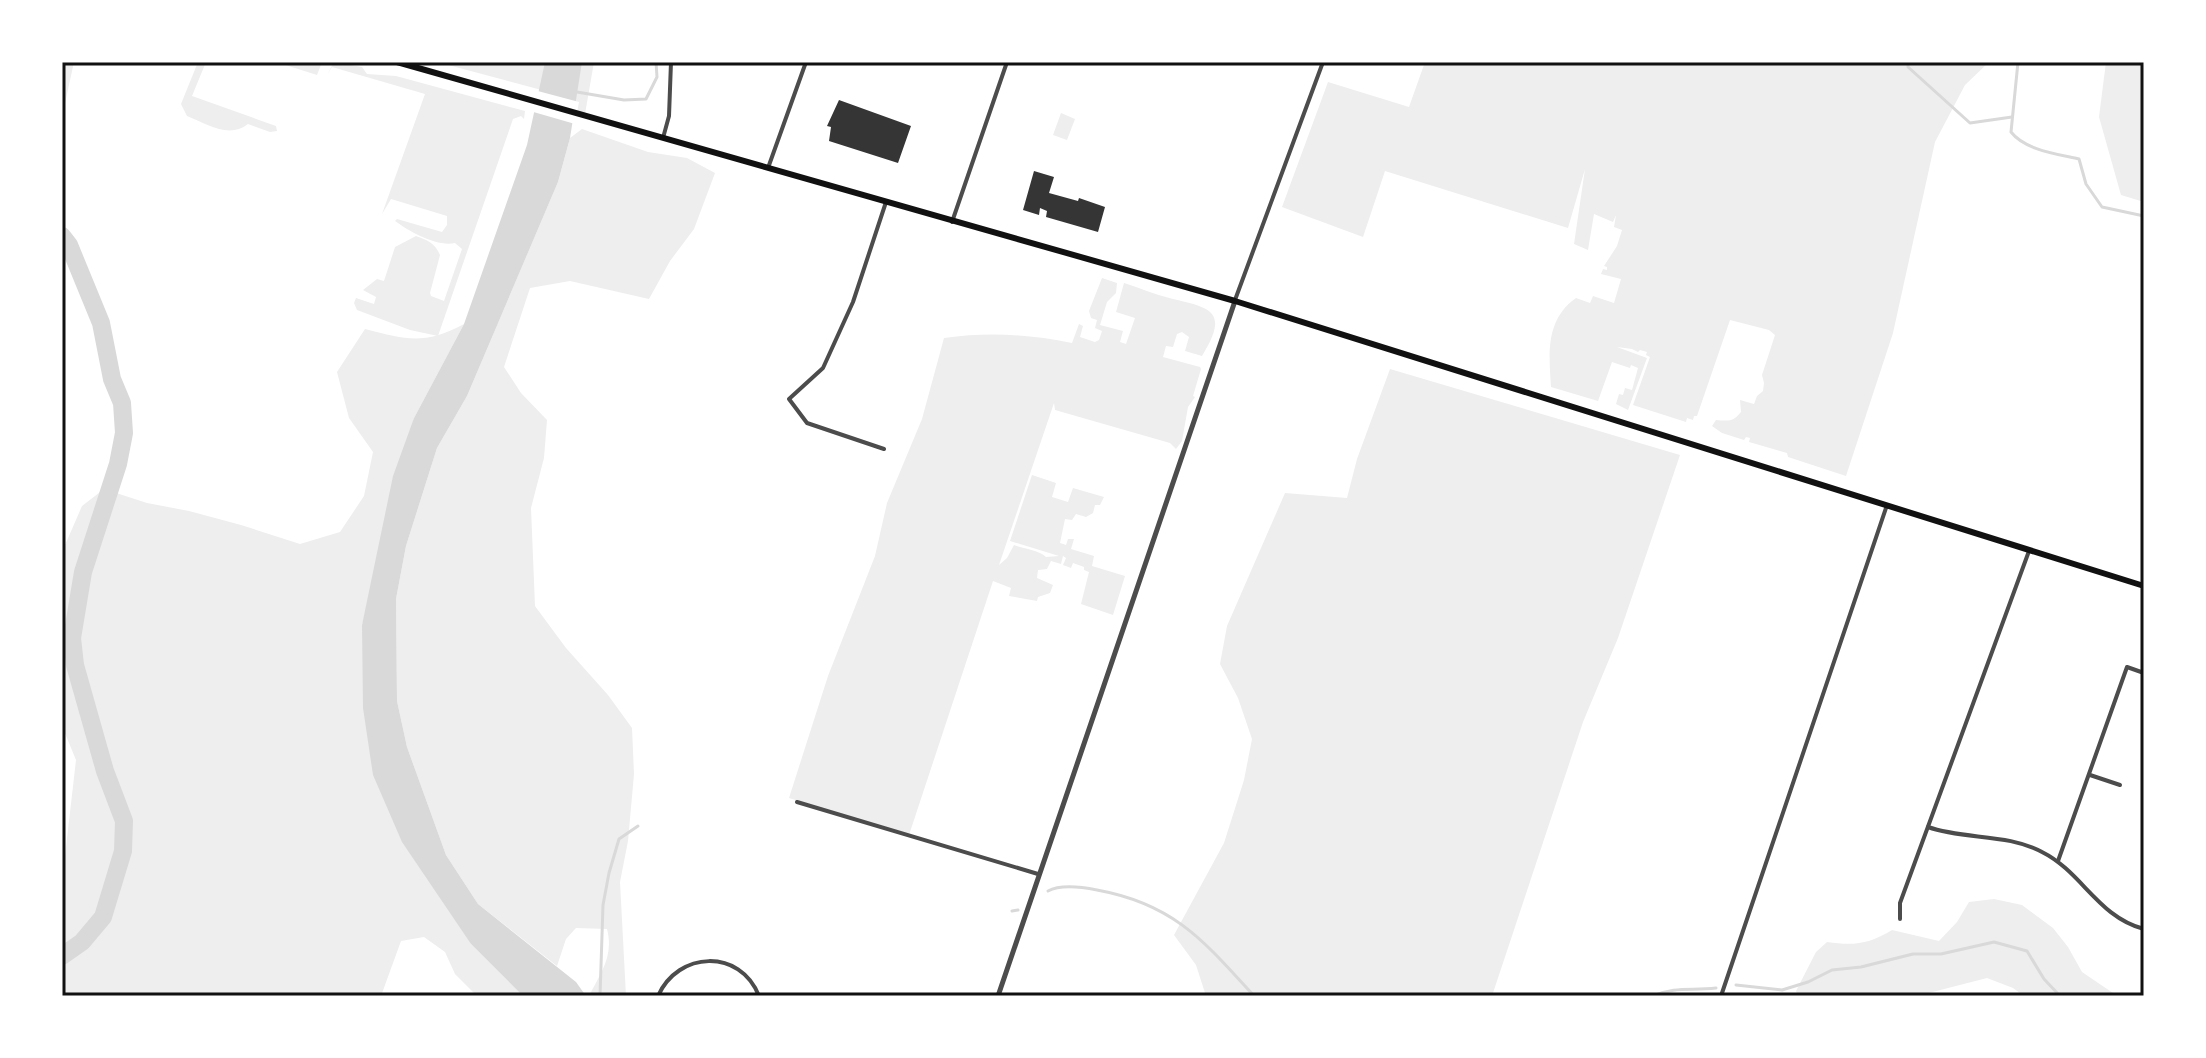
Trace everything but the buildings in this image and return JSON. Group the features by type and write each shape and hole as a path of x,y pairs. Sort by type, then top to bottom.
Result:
{"main road":[{"path":"397,62 1235,301 2144,586"}],"street":[{"path":"663,138 669,116 671,62"},
{"path":"768,168 806,62"},
{"path":"952,222 1007,62"},
{"path":"998,996 1235,301 1323,62"},
{"path":"884,449 807,423 789,399 823,368 853,302 886,202"},
{"path":"1721,996 1887,505"},
{"path":"1900,919 1900,903 2029,551"},
{"path":"2058,861 2127,667 2144,673"},
{"path":"2090,775 2120,785"},
{"path":"797,802 1038,874"},
{"path":"1928,827 2034,848 2058,861 2118,920 2144,929"},
{"path":"658,996 667,980 681,968 706,960 723,962 739,970 752,982 759,996"}],"shaded area":[{"path":"62,62 74,62 62,117"},
{"path":"198,62 206,62 192,96 276,126 277,131 270,132 248,124 226,130 187,116 181,104"},
{"path":"276,62 322,62 317,75"},
{"path":"334,62 362,67 367,74 396,76 525,111 524,119 521,116 513,119 438,336 410,330 357,310 354,303 356,298 374,304 376,297 363,290 377,279 384,281 395,247 416,236 430,242 440,255 430,293 444,301 462,249 455,243 424,238 395,221 397,219 442,232 447,225 447,216 391,199 382,214 425,94 332,67 327,75"},
{"path":"437,62 594,62 585,114 573,110 575,99"},
{"path":"545,62 582,62 570,138 558,182 467,396 437,448 406,546 396,599 397,701 407,747 446,855 478,904 576,982 586,996 523,996 471,944 402,842 373,775 363,708 362,625 393,476 414,418 464,324 527,145"},
{"path":"1425,62 1989,62 1965,85 1935,142 1893,333 1846,476 1749,442 1750,438 1744,440 1722,433 1712,426 1716,420 1736,418 1741,412 1740,400 1754,404 1763,391 1762,375 1775,335 1769,330 1730,320 1697,416 1693,420 1687,418 1686,422 1633,405 1650,357 1640,350 1617,347 1647,358 1628,410 1616,404 1625,388 1632,390 1638,368 1631,365 1630,368 1612,362 1598,401 1551,387 1551,338 1559,317 1576,298 1590,303 1593,296 1614,303 1621,279 1601,274 1603,269 1607,270 1604,266 1617,246 1622,230 1614,227 1616,215 1613,222 1594,214 1588,250 1574,244 1585,169 1568,228 1385,171 1363,237 1282,207 1328,82 1409,107"},
{"path":"2106,62 2144,62 2144,202 2121,195 2099,117"},
{"path":"1061,113 1075,119 1067,140 1053,135"},
{"path":"582,129 648,152 687,158 715,173 694,229 670,261 649,299 570,281 530,288 504,367 521,393 547,420 544,458 531,508 535,606 632,728 634,774 628,841 620,882 626,996 589,996 608,956 607,929 576,928 566,939 557,966 478,904 446,855 407,747 397,701 396,599 406,546 437,448 467,396 558,182 570,138"},
{"path":"1102,278 1117,283 1116,293 1107,302 1100,325 1123,331 1120,342 1126,344 1135,318 1116,312 1124,283 1198,306 1212,314 1214,330 1202,356 1185,351 1189,337 1182,332 1177,334 1173,347 1166,346 1163,357 1201,369 1195,397 1188,407 1182,441 1176,449 1170,443 1055,410 1054,403 999,565 1014,545 1046,557 1059,556 1010,541 1032,475 1056,483 1052,497 1068,502 1073,488 1104,497 1100,505 1095,505 1093,513 1086,517 1076,514 1072,520 1065,519 1060,543 1066,545 1068,539 1074,539 1071,549 1094,556 1092,566 1125,576 1113,615 1081,604 1089,572 1073,563 1071,568 1063,565 1066,558 1063,556 1061,564 1051,561 1047,569 1038,570 1037,578 1053,585 1050,593 1038,597 1037,601 1009,596 1011,588 993,581 909,835 789,798 828,676 875,556 887,503 922,419 944,338 1008,335 1072,343 1079,324 1083,326 1080,337 1095,342 1102,331 1095,328 1097,320 1091,318 1089,311"},
{"path":"464,324 414,418 362,625 471,944 523,996 477,996 455,974 445,952 424,937 401,941 381,996 62,996 62,861 76,760 62,726 62,552 82,506 104,489 300,544 340,532 364,496 373,452 349,418 337,372 365,329 393,336 426,338"},
{"path":"1390,369 1680,455 1618,638 1583,722 1492,996 1206,996 1196,965 1174,935 1224,843 1244,780 1252,739 1238,698 1220,664 1227,626 1285,493 1347,498 1357,459"},
{"path":"1994,899 2022,905 2053,928 2082,972 2113,993 2144,993 2144,996 2024,996 1987,978 1917,996 1798,996 1796,991 1816,952 1827,942 1861,943 1892,930 1939,941 1957,922 1969,902"}],"pier":[{"path":"534,90 579,102 575,124 530,111"}],"waterway":[{"path":"577,92 624,100 646,99 657,77 656,62"},
{"path":"1908,62 1908,67 1970,123 2012,117"},
{"path":"2018,62 2011,132 2033,147 2079,159 2086,184 2102,207 2144,216"},
{"path":"62,236 69,245 101,323 112,379 122,403 124,433 118,464 83,572 72,638 75,665 105,771 124,821 123,851 103,917 82,942 62,956"},
{"path":"600,996 603,905 609,873 619,839 638,826"},
{"path":"1048,891 1065,887 1085,888 1124,896 1167,915 1203,942 1254,996"},
{"path":"1012,911 1018,910"},
{"path":"1736,985 1782,990 1832,970 1861,967 1913,954 1941,954 1994,942 2027,951 2044,979 2060,996"},
{"path":"1653,996 1676,990 1716,988"}]}
